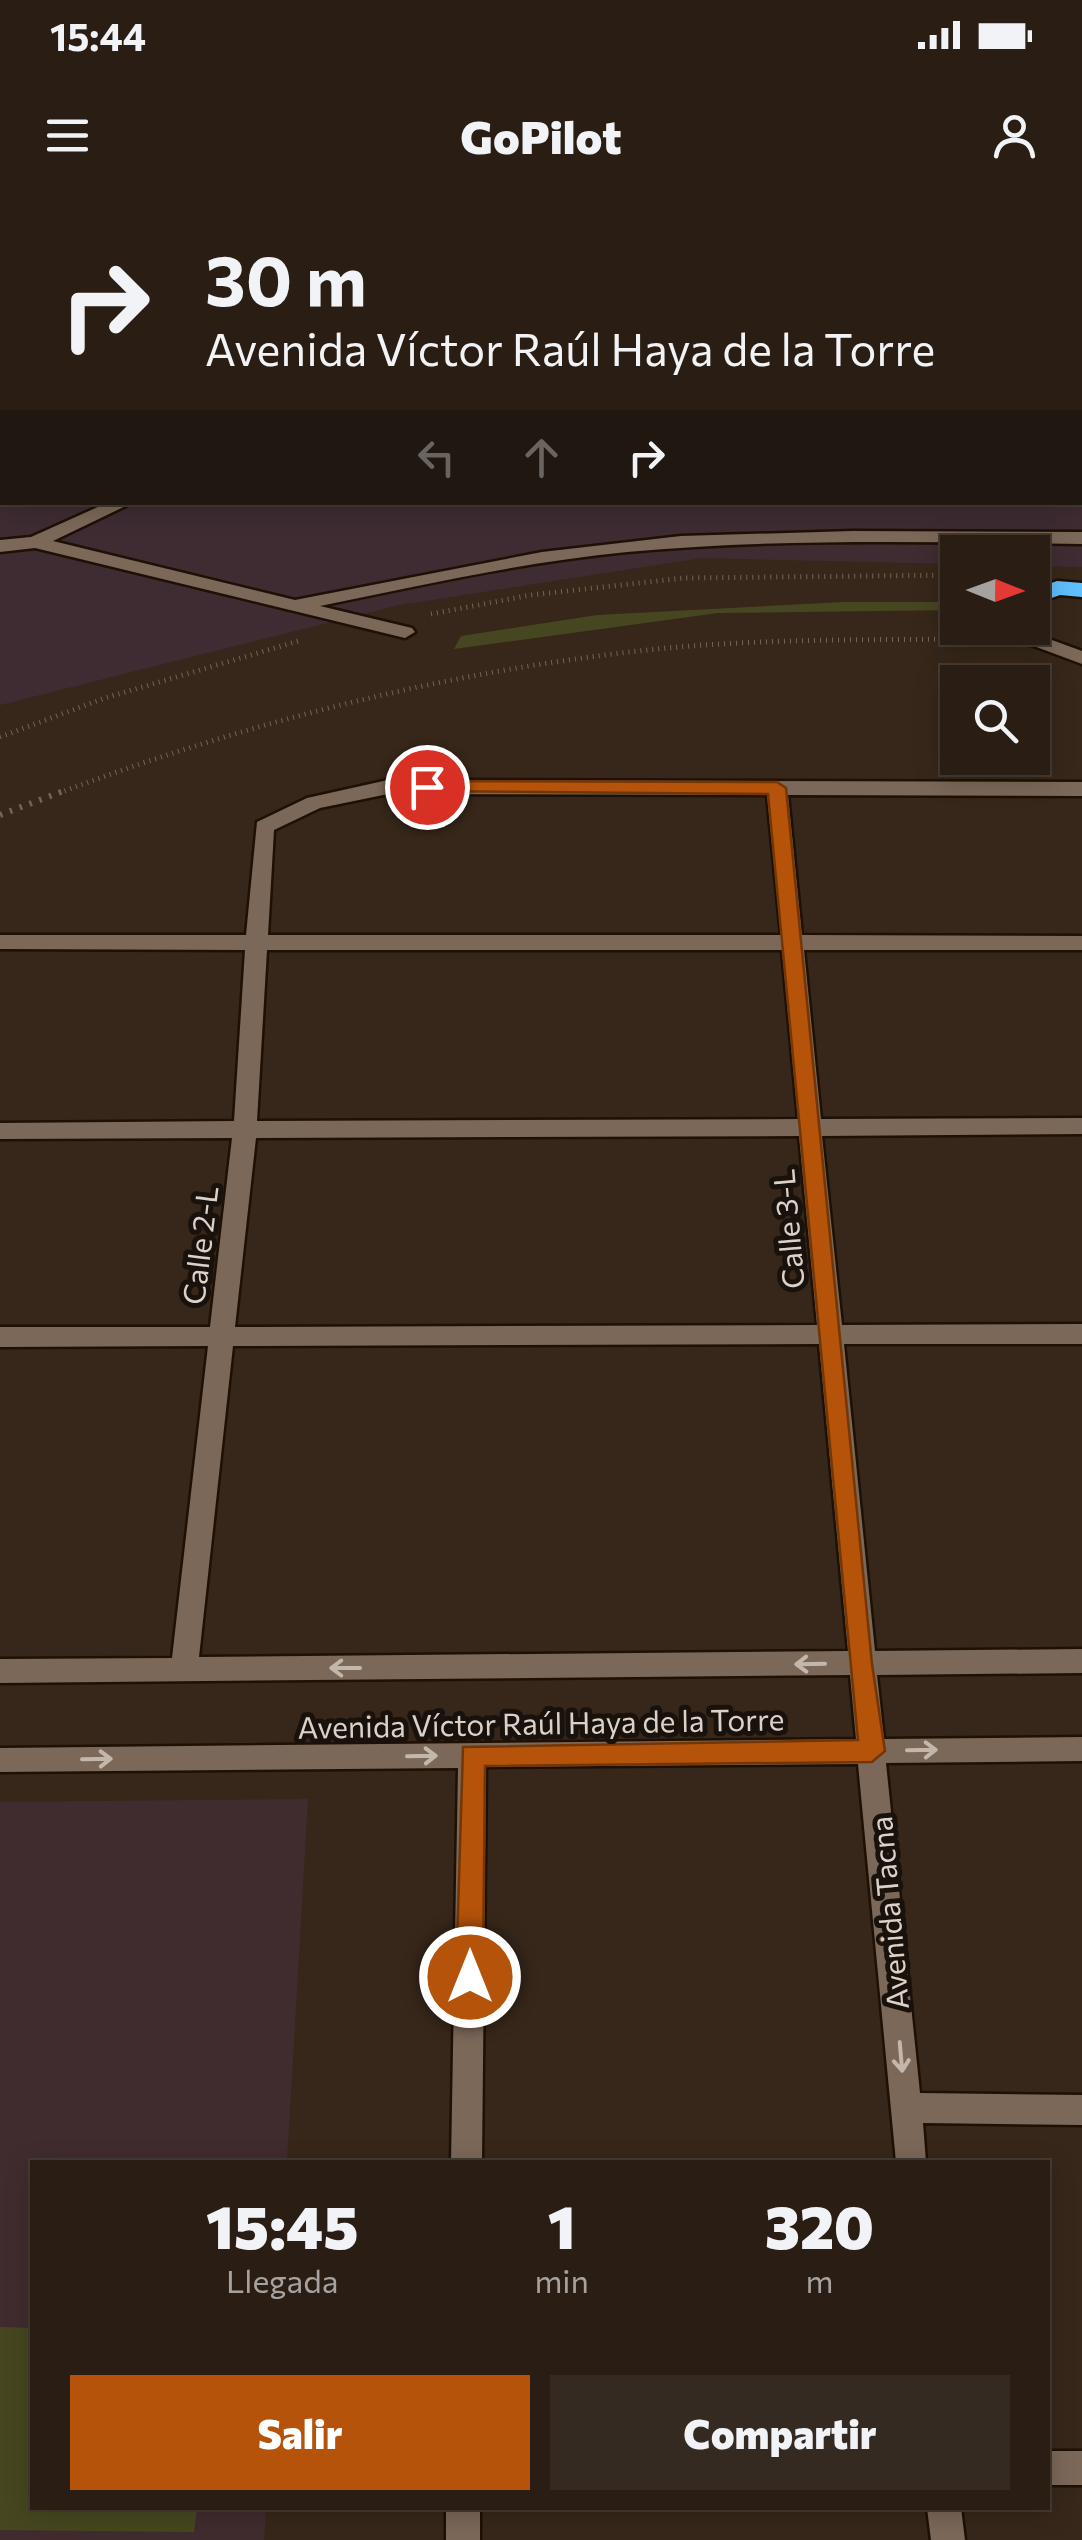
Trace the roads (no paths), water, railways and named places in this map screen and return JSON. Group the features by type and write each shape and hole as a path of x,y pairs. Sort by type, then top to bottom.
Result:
{"highway":[{"path":"1050,591 1082,590"}],"street":[{"path":"0,546 36,542 118,505"},
{"path":"300,604 454,573 624,546 836,536 1082,538"},
{"path":"36,542 405,632"},
{"path":"1050,644 1082,658"},
{"name":"Calle 2-L","path":"184,1670 245,1129 264,827 314,803 388,787 777,788"},
{"path":"777,788 1082,788"},
{"name":"Calle 3-L","path":"777,788 860,1664"},
{"path":"0,942 258,946 1082,943"},
{"path":"0,1131 1082,1126"},
{"path":"0,1337 1082,1334"},
{"name":"Avenida Víctor Raúl Haya de la Torre","path":"0,1671 1082,1662"},
{"name":"Avenida Tacna","path":"860,1664 912,2160"},
{"name":"Avenida Víctor Raúl Haya de la Torre","path":"0,1760 1082,1749"},
{"path":"468,2160 472,1755"},
{"path":"906,2108 1082,2110"},
{"path":"1050,2468 1082,2468"},
{"path":"463,2510 463,2540"},
{"path":"944,2510 948,2540"}]}
